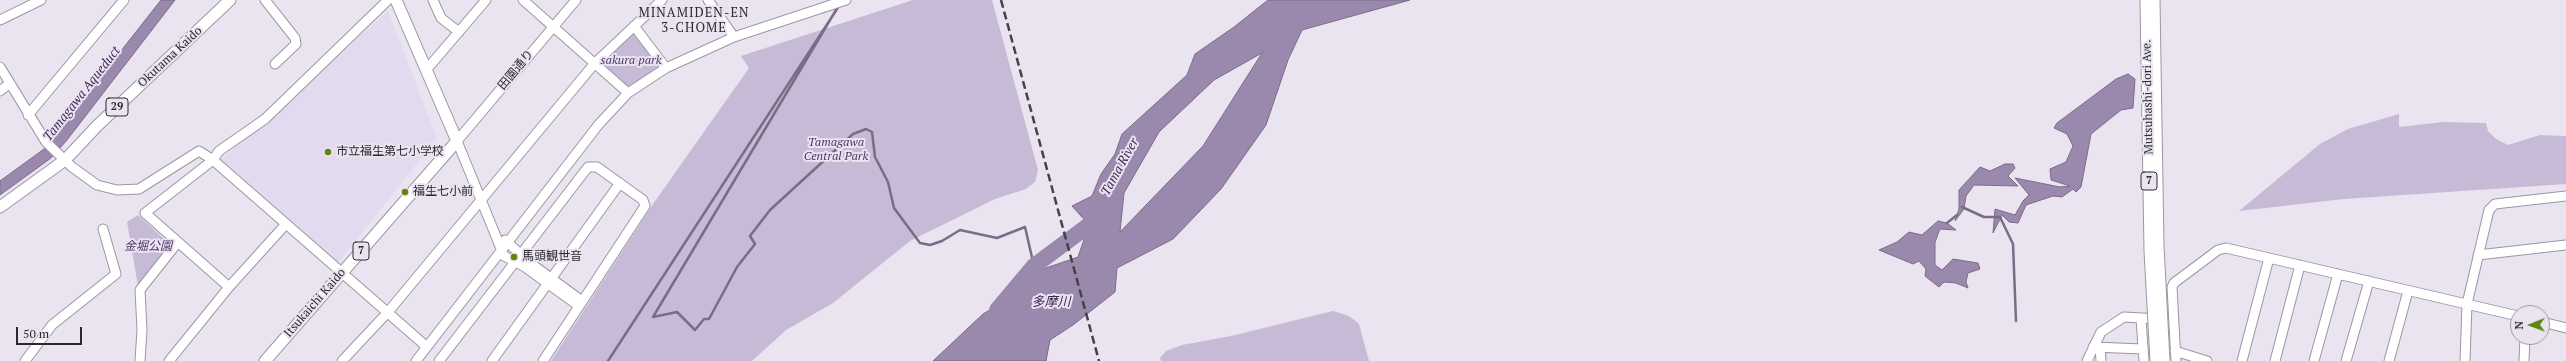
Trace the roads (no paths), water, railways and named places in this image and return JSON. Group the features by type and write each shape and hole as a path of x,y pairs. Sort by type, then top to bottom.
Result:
{"main road":[{"name":"Okutama Kaido","path":"0,207 62,158 230,0"},
{"path":"392,0 418,49 457,141"},
{"name":"Mutsuhashi-dori Ave.","path":"2146,0 2150,251 2156,361"},
{"name":"Mutsuhashi-dori Ave.","path":"2154,0 2158,246 2164,361"},
{"name":"Itsukaichi Kaido","path":"265,361 457,141"}],"street":[{"path":"0,20 41,0"},
{"path":"28,115 124,0"},
{"path":"265,0 295,38 296,44 275,64"},
{"path":"229,287 145,213 213,160 219,151 264,119 297,90 392,0"},
{"path":"433,0 441,18 459,32"},
{"path":"426,69 486,0"},
{"path":"524,0 554,25 628,93"},
{"name":"田園通り","path":"457,141 576,0"},
{"path":"342,361 388,312 481,198 595,63 662,0"},
{"path":"708,0 734,37"},
{"path":"416,361 509,243 599,124 628,93 666,68 734,37 846,0"},
{"path":"634,26 666,68"},
{"path":"0,67 28,115 46,142 62,158 96,185 108,189 139,189 199,152 213,160 427,347"},
{"path":"0,91 9,84"},
{"path":"457,141 496,233 502,252 507,259 549,281"},
{"path":"440,361 588,167 597,167 643,200 645,206 543,361"},
{"path":"492,361 620,183"},
{"path":"2465,361 2467,304 2489,210 2495,204 2566,196"},
{"path":"169,361 229,287 286,224"},
{"path":"25,361 52,325 116,274 103,229"},
{"path":"496,233 509,243 549,281 580,304"},
{"path":"140,361 142,330 140,290 178,242"},
{"path":"2478,255 2566,244"},
{"path":"2176,361 2172,287 2174,283 2218,250 2226,248 2510,314"},
{"path":"2242,361 2269,258"},
{"path":"2275,361 2300,265"},
{"path":"2314,361 2338,274"},
{"path":"2346,361 2369,281"},
{"path":"2389,361 2408,290"},
{"path":"2087,361 2097,347 2101,332 2124,317 2141,319 2173,318"},
{"path":"2141,319 2144,361"},
{"path":"2550,324 2566,328"},
{"path":"2524,361 2525,345"},
{"path":"2097,347 2143,348"},
{"path":"2097,347 2101,361"},
{"path":"2175,351 2207,361"}],"water":[{"path":"161,0 175,0 67,140 51,158 0,195 0,181 44,149"},
{"name":"多摩川","path":"1268,0 1410,0 1302,30 1288,60 1266,125 1221,189 1173,239 1117,268 1115,292 1073,325 1050,340 1046,361 933,361 983,314 1003,302 1017,287 1043,269 1078,257 1089,225 1072,206 1092,196 1101,174 1115,154 1122,134 1187,75 1195,54 1234,27","holes":["1262,53 1203,146 1120,232 1124,193 1159,132 1214,80"]},
{"path":"2128,74 2135,79 2133,108 2121,110 2091,134 2081,187 2076,192 2073,189 2062,197 2053,196 2026,205 2018,223 2009,222 2002,215 1993,233 1995,209 2015,215 2023,201 2029,195 2015,178 2060,187 2070,186 2051,180 2050,169 2066,162 2073,146 2067,134 2054,128 2057,123 2116,79"},
{"path":"2005,164 2013,164 2015,168 2008,176 2018,186 1974,185 1966,196 1964,209 1955,221 1959,209 1959,190 1980,167 1990,171"},
{"path":"1938,221 1947,223 1956,230 1940,229 1935,242 1935,265 1942,270 1953,259 1978,263 1980,269 1968,273 1966,282 1968,288 1956,283 1944,282 1939,287 1925,276 1926,269 1919,261 1913,264 1879,250 1897,242 1909,232 1922,235"}],"waterway":[{"path":"839,5 653,317 677,312 695,330 704,319 709,319 737,267 755,244 750,236 770,210 853,134 866,129 872,132 875,157 888,182 894,208 920,243 930,245 942,241 960,230 997,238 1025,227 1034,266"},
{"path":"608,361 839,6"},
{"name":"Tama River","path":"997,310 1034,266 1089,225 1099,207"},
{"path":"1962,207 1984,217 2000,217 2013,244 2016,321"},
{"path":"1947,223 1957,215"}],"railway":[{"path":"1001,0 1099,361"}],"place":[{"name":"市立福生第七小学校","path":"328,152"},
{"name":"福生七小前","path":"405,192"},
{"name":"馬頭観世音","path":"514,257"}],"district":[{"name":"MINAMIDEN-EN 3-CHOME","path":"694,20"}],"park label":[{"name":"sakura park","path":"631,61"},
{"name":"Tamagawa Central Park","path":"836,150"},
{"name":"金堀公園","path":"148,247"}],"water label":[{"name":"Tamagawa Aqueduct","path":"82,94"}]}
